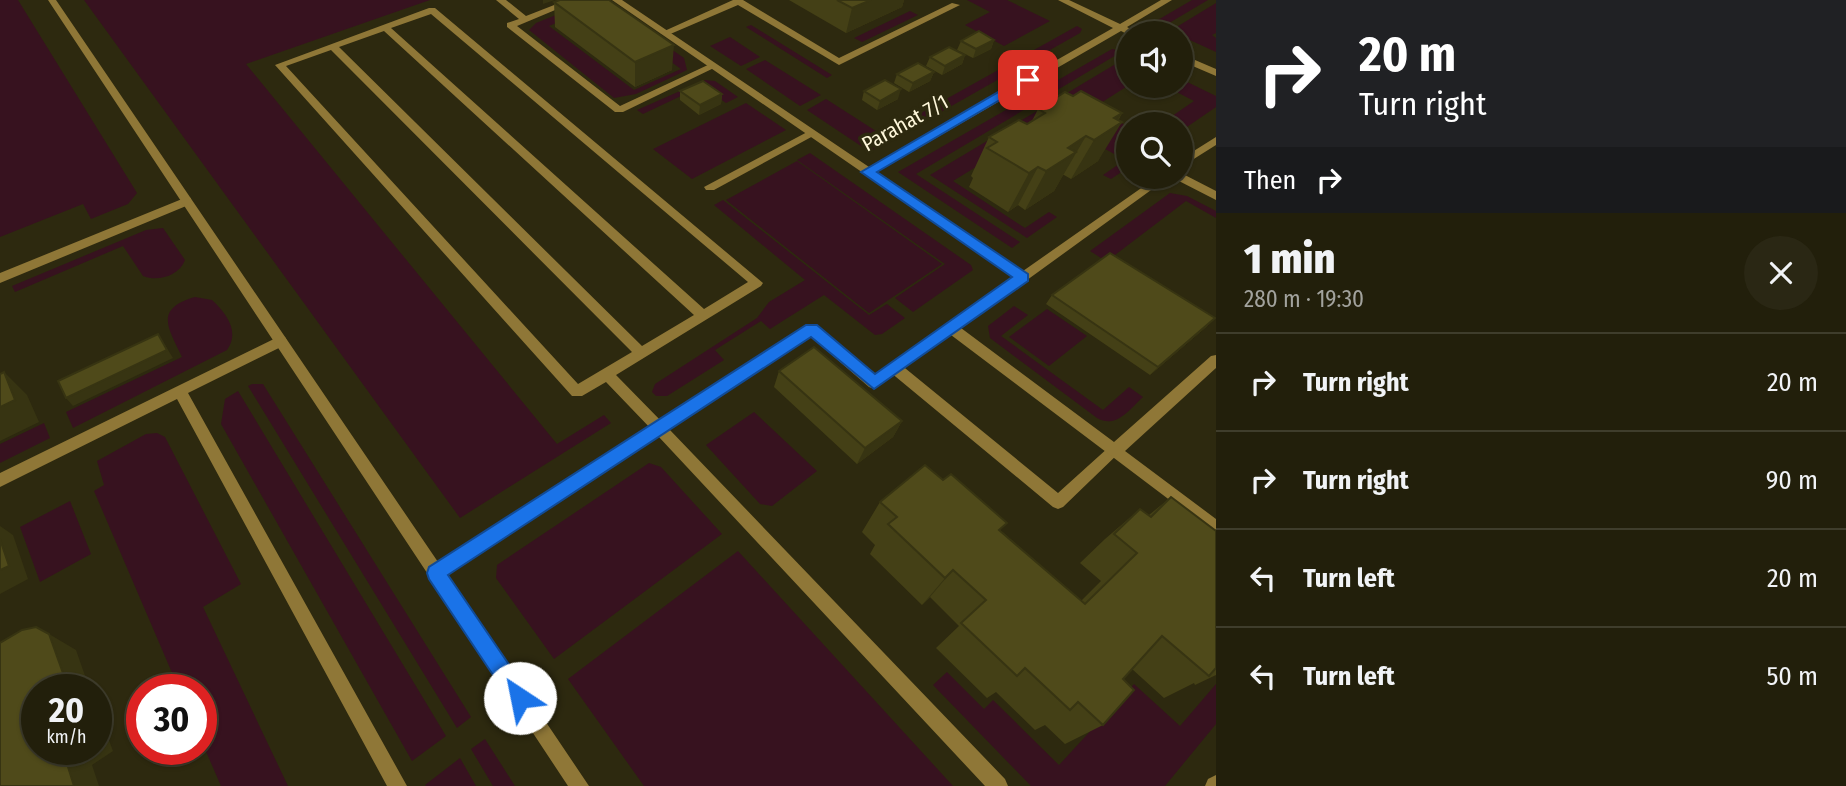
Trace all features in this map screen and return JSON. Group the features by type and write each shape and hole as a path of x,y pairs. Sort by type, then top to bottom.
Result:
{"street":[{"path":"52,0 579,786"},
{"path":"500,0 525,19"},
{"path":"575,0 510,25 619,110 713,66"},
{"name":"Parahat 7/1","path":"616,0 868,172 1116,29"},
{"path":"665,33 738,1 839,62 955,5 946,0"},
{"path":"1062,0 1116,25"},
{"name":"Parahat 7/1","path":"1131,21 1168,0"},
{"path":"432,10 757,283 577,392 280,65 332,46 432,10"},
{"path":"385,27 703,316"},
{"path":"332,46 641,354"},
{"path":"1193,62 1216,73"},
{"path":"710,187 811,133"},
{"path":"1193,155 1216,139"},
{"path":"868,172 1023,277"},
{"path":"1193,184 1216,196"},
{"path":"436,573 811,329 874,383 1147,189"},
{"path":"0,278 187,201"},
{"path":"951,328 1216,528"},
{"path":"0,480 281,341"},
{"path":"895,368 1058,502 1216,360"},
{"path":"607,374 998,786"},
{"path":"180,391 397,786"}],"shaded area":[{"path":"0,0 18,0 137,193 128,204 91,219 83,204 0,237"},
{"path":"84,0 430,0 246,64 557,444 604,415 611,423 460,518"},
{"path":"967,0 1007,0 1050,21 1004,46 965,25 990,12"},
{"path":"1192,0 1208,0 1173,21 1156,21"},
{"path":"1216,3 1216,33 1212,35 1216,38 1216,52 1193,41 1193,21 1186,21"},
{"path":"576,7 594,8 549,26 634,90 681,69 625,29 636,25 684,58 687,70 636,94 614,98 529,30 536,23"},
{"path":"910,11 918,15 862,42 854,38"},
{"path":"751,25 832,75 827,78 746,27"},
{"path":"1077,26 1082,29 1080,33 895,138 887,132"},
{"path":"730,37 760,57 741,66 710,46"},
{"path":"1112,49 1116,50 1116,55 916,174 1020,242 1012,248 898,172"},
{"path":"765,60 821,95 800,106 746,69"},
{"path":"1116,64 1116,93 1093,108 1116,120 1116,155 1053,120 953,181 1025,228 1049,212 1057,217 1027,238 930,175"},
{"path":"705,80 715,81 738,97 726,103 702,86 643,114 637,110"},
{"path":"1193,85 1216,96 1216,107 1193,123 1193,112 1178,112 1194,101 1188,98 1193,98"},
{"path":"826,99 890,140 870,152 807,110"},
{"path":"746,103 786,130 692,179 653,149"},
{"path":"810,153 971,265 973,270 913,312 895,298 945,264 797,160"},
{"path":"797,161 942,264 869,313 726,200"},
{"path":"1116,166 1116,176 1111,179 1103,175"},
{"path":"1170,193 1187,196 1216,211 1216,218 1186,201 1111,258 1210,321 1208,326 1090,251"},
{"path":"723,200 869,315 887,304 905,318 882,334 875,335 824,295 770,329 761,321 715,350 724,360 667,396 656,396 652,392 655,384 757,318 769,302 805,280 714,205"},
{"path":"163,228 185,260 173,274 161,278 143,276 123,246 15,292 12,286 146,230"},
{"path":"195,297 212,300 227,317 232,337 227,350 73,428 66,412 182,357 169,329 169,314 182,302"},
{"path":"1014,306 1028,315 1001,336 1103,410 1129,387 1143,397 1116,420 1104,421 1097,418 990,338 988,326"},
{"path":"1047,309 1087,336 1049,366 1009,337"},
{"path":"263,384 471,717 457,728 248,386"},
{"path":"238,391 446,736 412,761 221,424 225,399"},
{"path":"754,412 817,471 772,506 760,504 706,445"},
{"path":"44,423 50,438 0,463 0,444"},
{"path":"157,433 165,437 241,584 203,607 288,786 221,786 212,765 217,765 217,674 173,674 94,491 104,485 97,461 146,434"},
{"path":"649,463 661,467 722,534 554,659 496,578 497,565"},
{"path":"70,501 91,554 40,582 20,527"},
{"path":"738,551 953,786 644,786 568,679"},
{"path":"947,672 984,709 993,700 1059,765 1134,684 1180,726 1216,684 1216,724 1165,786 1031,786 933,685"},
{"path":"485,739 515,786 493,786 471,749"},
{"path":"460,758 476,786 425,785"}],"building":[{"path":"609,0 674,45 635,62 554,2"},
{"path":"837,0 871,0 852,8"},
{"path":"979,31 994,40 976,49 961,41"},
{"path":"949,47 965,55 945,66 930,57"},
{"path":"918,63 934,72 913,83 897,74"},
{"path":"885,80 901,89 880,101 864,91"},
{"path":"703,81 722,94 700,105 680,91"},
{"path":"1081,91 1120,112 1116,112 1114,118 1116,126 1094,140 1086,136 1068,148 1076,152 1046,171 1038,167 1029,173 987,148 997,142 989,137 1019,120 1027,124 1045,113 1038,109 1065,92 1073,96"},
{"path":"1110,253 1215,318 1158,367 1052,295"},
{"path":"158,334 167,350 66,398 58,381"},
{"path":"814,347 902,421 865,448 779,371"},
{"path":"4,372 15,400 0,407 0,374"},
{"path":"925,465 943,480 951,474 1007,523 999,530 1085,604 1137,553 1114,534 1140,509 1151,517 1171,497 1216,531 1216,668 1209,676 1162,636 1123,679 1134,690 1103,725 1078,702 1070,710 1025,668 1017,676 961,623 986,600 953,570 945,578 888,524 897,517 880,502"},
{"path":"0,539 9,566 0,570"},
{"path":"36,627 49,634 63,674 21,674 21,765 67,765 74,786 0,786 0,643 22,630"}],"route":[{"path":"520,698 436,573 811,329 874,383 1023,277 868,172 1028,80"}]}
